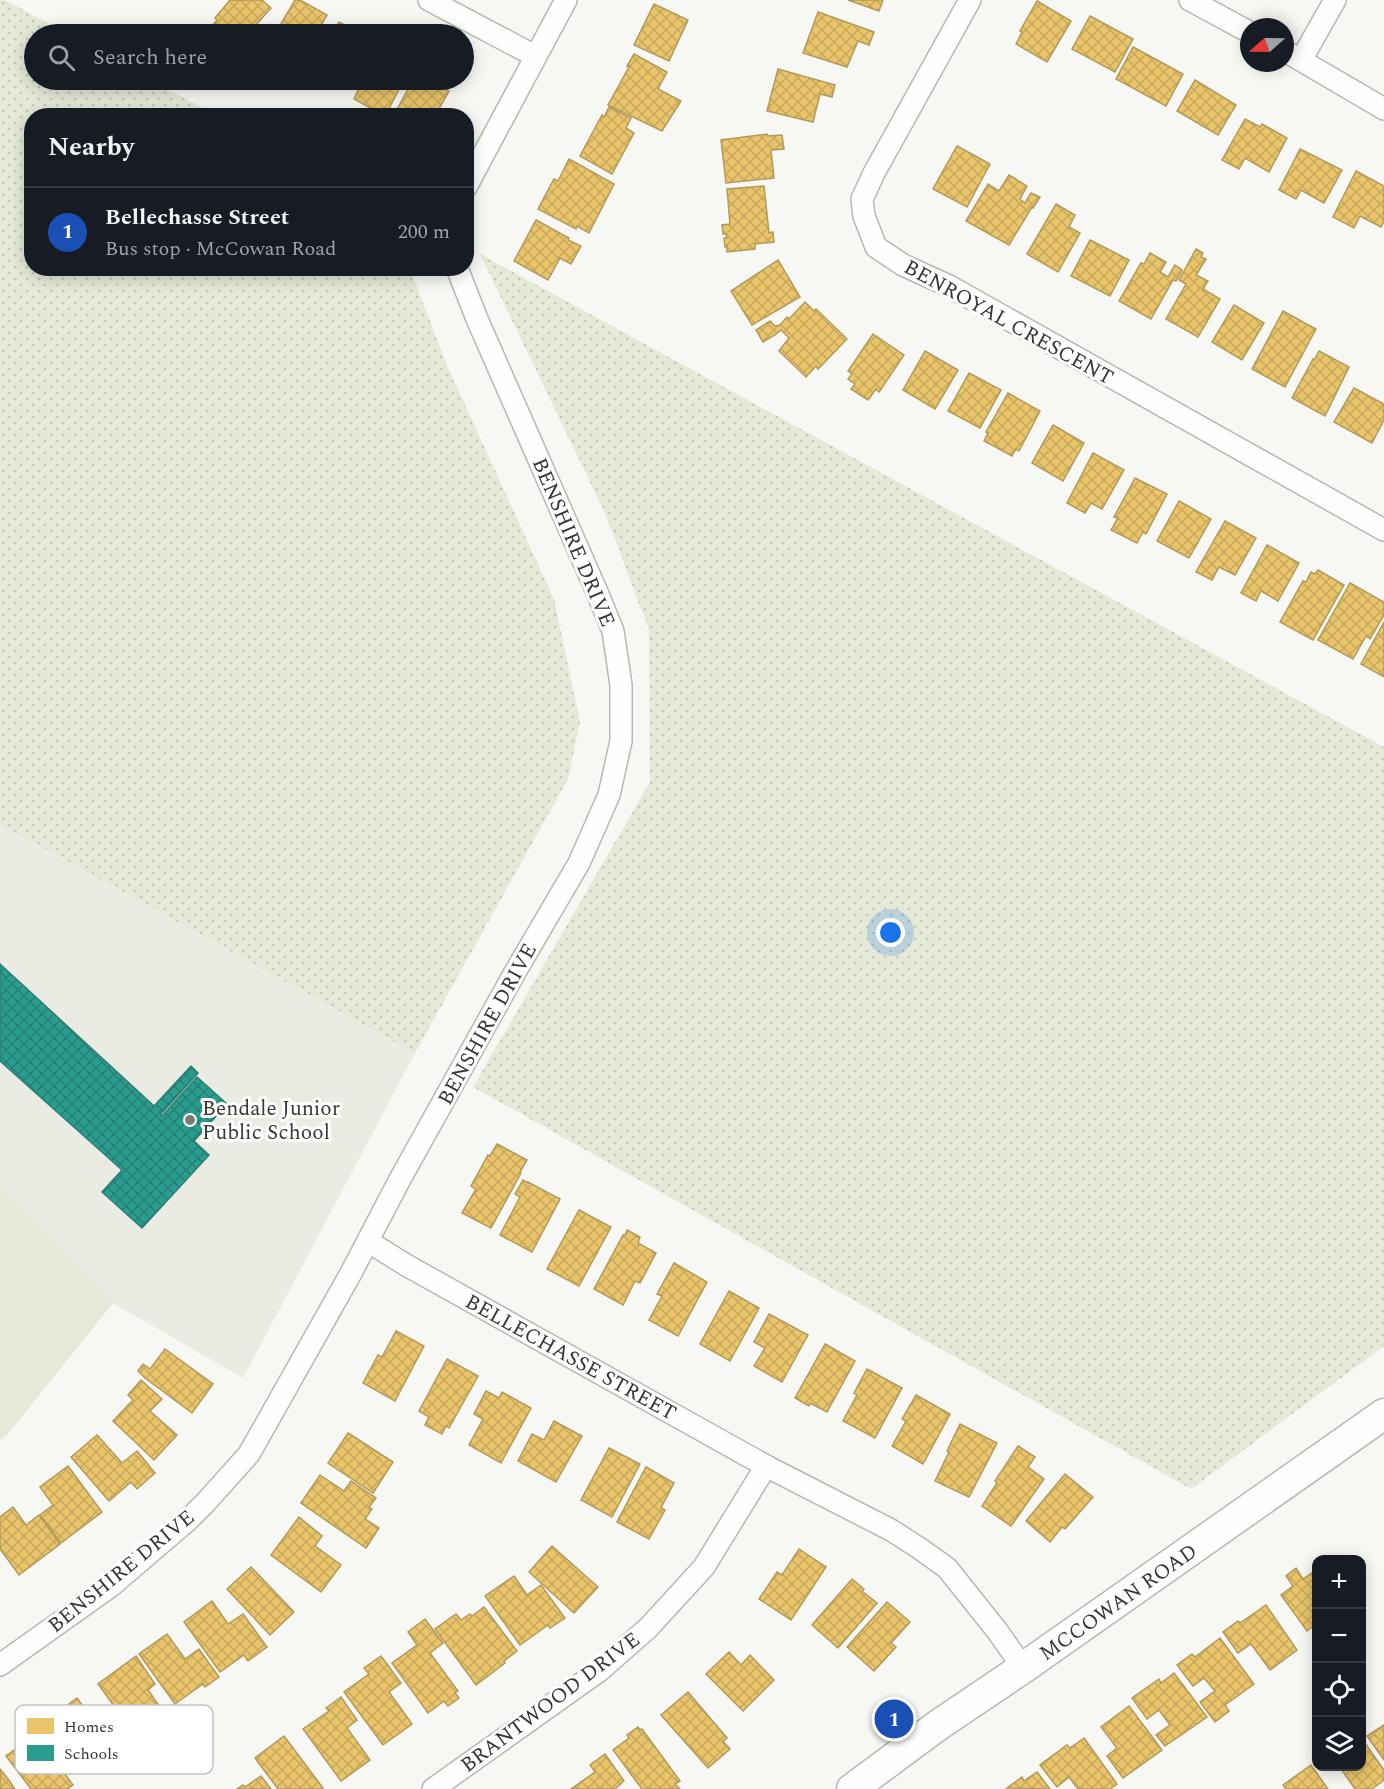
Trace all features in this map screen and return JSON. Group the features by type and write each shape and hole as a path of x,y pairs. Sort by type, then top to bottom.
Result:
{"main road":[{"name":"MCCOWAN ROAD","path":"852,1789 937,1726 1384,1414"}],"street":[{"path":"429,0 535,56"},
{"path":"474,172 566,0"},
{"name":"BENROYAL CRESCENT","path":"970,0 874,173 862,199 864,216 876,247 903,265 949,286 1384,530"},
{"path":"1190,0 1240,27"},
{"path":"1294,55 1335,0"},
{"path":"1294,57 1384,108"},
{"name":"BENSHIRE DRIVE","path":"0,1665 111,1586 179,1528 249,1454 369,1242 399,1181 514,974 579,863 609,795 621,741 621,685 613,631 460,276"},
{"name":"BELLECHASSE STREET","path":"369,1242 406,1265 766,1466 891,1530 947,1568 998,1632 1023,1668"},
{"name":"BRANTWOOD DRIVE","path":"434,1789 599,1671 648,1628 704,1567 766,1466"}],"shaded area":[{"name":"Bendale Junior Public School","path":"0,824 415,1053 243,1378 113,1303 0,1186"}],"green space":[{"path":"0,0 5,0 49,24 24,24 24,90 169,90 203,108 24,108 24,276 413,276 448,368 554,599 580,722 568,779 415,1053 0,824"},
{"path":"480,254 1384,747 1384,1346 1191,1489 473,1087 650,782 649,630 605,513"},
{"path":"0,1186 113,1303 8,1434 0,1440"}],"building: Homes":[{"path":"230,0 262,0 271,8 257,24 214,24 217,20 215,18"},
{"path":"295,0 300,0 327,15 322,24 281,24"},
{"path":"848,0 883,0 879,11"},
{"path":"1037,1 1071,21 1047,62 1016,44 1022,32 1020,31"},
{"path":"654,4 688,20 669,61 634,45"},
{"path":"818,12 874,32 869,45 858,41 847,67 803,53"},
{"path":"1090,16 1133,39 1115,72 1072,49"},
{"path":"1133,47 1183,74 1166,106 1116,79"},
{"path":"634,54 667,72 658,89 681,101 662,131 608,105"},
{"path":"778,69 835,85 832,97 820,94 813,122 767,111"},
{"path":"1195,80 1236,105 1218,135 1177,111"},
{"path":"358,90 399,90 389,108 370,108 354,99"},
{"path":"408,90 449,91 439,108 398,108"},
{"path":"609,107 631,118 626,128 634,133 612,174 580,156 602,115 604,117"},
{"path":"1245,119 1260,127 1262,124 1287,138 1269,172 1245,158 1239,169 1222,160"},
{"path":"767,134 767,136 782,135 784,149 771,150 774,178 726,183 721,140"},
{"path":"957,146 990,164 967,207 933,189"},
{"path":"1300,149 1342,170 1324,203 1301,190 1296,199 1279,190"},
{"path":"569,159 614,184 589,233 577,226 576,229 538,209 554,179 558,181"},
{"path":"1356,171 1384,186 1384,221 1381,227 1360,216 1354,228 1333,217"},
{"path":"1009,175 1027,186 1020,199 1025,203 1031,193 1040,197 1009,245 966,221 988,184 999,191"},
{"path":"764,186 769,233 773,232 774,242 755,244 755,249 727,252 724,238 727,238 726,234 723,234 722,225 730,224 727,189"},
{"path":"1056,204 1075,215 1069,227 1080,233 1058,272 1027,254"},
{"path":"536,220 581,246 571,264 560,258 548,280 514,261"},
{"path":"1090,240 1129,260 1110,296 1071,276"},
{"path":"1196,249 1203,253 1201,257 1206,259 1196,275 1208,281 1203,289 1220,299 1198,337 1166,319 1186,284 1179,280"},
{"path":"1150,253 1166,262 1160,272 1168,277 1175,265 1182,270 1176,281 1173,280 1151,319 1119,301 1141,263 1144,264"},
{"path":"778,260 800,297 752,325 731,291"},
{"path":"805,302 814,311 816,309 847,339 818,369 816,366 806,377 779,351 789,338 781,330 763,342 756,330 770,321 775,326 780,325"},
{"path":"1234,305 1264,323 1242,360 1212,342"},
{"path":"1283,311 1316,329 1285,387 1252,369"},
{"path":"873,334 904,355 879,392 876,389 868,400 851,389 855,384 848,379 852,374 848,371"},
{"path":"925,351 958,370 935,409 903,390"},
{"path":"1319,351 1349,367 1325,416 1292,398"},
{"path":"969,373 1001,390 980,428 948,411"},
{"path":"1354,388 1384,404 1384,420 1372,443 1334,422"},
{"path":"1008,393 1040,411 1019,451 1016,449 1012,456 984,441 988,433 986,432"},
{"path":"1053,425 1084,443 1063,481 1032,463"},
{"path":"1093,453 1124,470 1102,509 1091,503 1085,513 1067,503"},
{"path":"1135,478 1167,494 1146,534 1143,532 1137,543 1111,530 1118,518 1114,517"},
{"path":"1179,501 1211,519 1189,558 1157,541"},
{"path":"1225,521 1256,538 1235,575 1219,567 1212,580 1196,572"},
{"path":"1267,545 1299,563 1278,601 1261,591 1256,601 1241,593"},
{"path":"1318,570 1344,585 1313,640 1280,622 1303,581 1306,582 1311,572 1315,574"},
{"path":"1350,583 1384,602 1384,615 1370,639 1366,636 1353,659 1318,640"},
{"path":"1384,622 1384,677 1361,664"},
{"path":"497,1144 527,1160 491,1228 462,1213 476,1189 471,1186 488,1155 490,1156"},
{"path":"523,1180 560,1199 532,1252 500,1235 520,1197 515,1194"},
{"path":"579,1210 611,1227 579,1286 547,1269"},
{"path":"627,1230 640,1237 638,1243 656,1253 640,1283 635,1281 623,1305 594,1289"},
{"path":"674,1263 707,1282 678,1336 649,1320 662,1296 657,1294"},
{"path":"729,1291 759,1308 730,1361 700,1344"},
{"path":"769,1314 808,1335 782,1382 754,1366 765,1348 754,1342"},
{"path":"396,1331 424,1346 395,1401 363,1383 378,1355 382,1357"},
{"path":"825,1344 855,1361 827,1412 795,1398"},
{"path":"165,1349 213,1384 192,1413 138,1371 143,1364 150,1369"},
{"path":"447,1359 478,1376 449,1428 446,1426 442,1434 425,1425 429,1417 419,1411"},
{"path":"867,1369 902,1388 875,1438 843,1421 857,1395 854,1393"},
{"path":"141,1380 162,1399 150,1411 177,1435 154,1460 113,1421 133,1400 128,1395"},
{"path":"486,1391 499,1398 502,1392 531,1408 501,1463 469,1445 483,1419 474,1414"},
{"path":"916,1395 950,1414 923,1464 892,1446 906,1421 902,1419"},
{"path":"554,1421 582,1436 556,1482 518,1461 532,1434 544,1440"},
{"path":"960,1424 997,1443 969,1497 935,1481"},
{"path":"348,1433 393,1462 373,1493 328,1463"},
{"path":"97,1435 122,1463 137,1451 155,1473 137,1489 131,1482 109,1501 71,1457"},
{"path":"1018,1446 1035,1457 1028,1467 1044,1479 1011,1526 982,1506"},
{"path":"609,1448 640,1464 612,1517 581,1500"},
{"path":"68,1466 102,1512 61,1543 40,1515 53,1505 40,1487"},
{"path":"646,1467 674,1483 661,1508 665,1510 649,1539 617,1522"},
{"path":"1065,1474 1093,1497 1065,1529 1062,1527 1050,1542 1026,1521"},
{"path":"320,1475 344,1491 351,1481 376,1498 369,1507 372,1509 365,1519 379,1528 366,1548 301,1503"},
{"path":"13,1507 26,1525 39,1515 60,1544 19,1575 0,1549 0,1517"},
{"path":"299,1517 322,1536 315,1546 341,1565 321,1592 271,1555"},
{"path":"552,1546 598,1587 574,1613 529,1572"},
{"path":"799,1549 826,1567 791,1620 759,1599 777,1572 782,1575"},
{"path":"251,1567 294,1612 270,1635 227,1589"},
{"path":"1296,1568 1303,1579 1312,1573 1312,1627 1307,1631 1281,1595 1293,1586 1286,1576"},
{"path":"514,1576 527,1595 541,1585 565,1618 550,1628 548,1625 520,1645 485,1596"},
{"path":"852,1579 877,1603 838,1648 812,1625"},
{"path":"212,1601 228,1624 243,1614 267,1647 248,1661 244,1655 220,1672 184,1622"},
{"path":"887,1602 910,1622 891,1643 896,1647 874,1671 847,1647"},
{"path":"1266,1605 1297,1650 1270,1670 1251,1644 1238,1653 1223,1632"},
{"path":"484,1607 517,1651 476,1685 435,1629 456,1614 461,1620 470,1614 472,1616"},
{"path":"425,1619 443,1643 430,1653 458,1691 455,1693 459,1698 448,1706 444,1701 428,1713 392,1663 417,1645 408,1632"},
{"path":"167,1634 185,1659 199,1649 219,1677 205,1687 203,1684 175,1704 139,1654"},
{"path":"1220,1638 1254,1684 1225,1705 1229,1711 1215,1722 1200,1702 1215,1691 1204,1678 1193,1686 1177,1665 1192,1654 1195,1657"},
{"path":"729,1652 741,1665 750,1655 774,1680 743,1711 706,1674"},
{"path":"136,1656 155,1684 148,1690 159,1705 113,1705 98,1684"},
{"path":"381,1656 401,1683 389,1692 412,1724 383,1745 344,1692 369,1674 364,1668"},
{"path":"1174,1673 1207,1717 1165,1746 1156,1735 1170,1725 1159,1710 1147,1719 1132,1698 1159,1679 1161,1683"},
{"path":"688,1692 727,1738 723,1741 730,1749 708,1768 661,1715"},
{"path":"341,1697 357,1720 347,1728 370,1760 341,1781 303,1729 329,1711 326,1708"},
{"path":"77,1698 82,1705 68,1705"},
{"path":"1129,1706 1162,1750 1123,1778 1107,1756 1117,1748 1101,1727"},
{"path":"1384,1725 1384,1760 1367,1736"},
{"path":"638,1727 642,1729 680,1781 675,1784 680,1789 642,1789 613,1750 629,1738 627,1735"},
{"path":"284,1736 323,1788 278,1789 255,1758"},
{"path":"1084,1738 1117,1784 1110,1789 1078,1789 1069,1777 1057,1787 1040,1765 1067,1745 1070,1748"},
{"path":"1366,1745 1384,1770 1384,1780 1372,1789 1355,1789 1342,1771 1366,1771"},
{"path":"15,1750 15,1768 6,1756"},
{"path":"605,1754 624,1781 615,1789 571,1789 595,1772 590,1765"},
{"path":"1311,1765 1312,1771 1315,1771 1328,1789 1286,1789 1283,1785"},
{"path":"0,1769 8,1779 15,1789 0,1789"},
{"path":"1037,1772 1050,1789 1007,1788 1022,1777 1024,1781"},
{"path":"20,1774 65,1774 73,1785 67,1789 31,1789"},
{"path":"261,1776 271,1789 237,1789 243,1785 245,1787"}],"building: Schools":[{"path":"0,964 154,1106 191,1066 198,1073 161,1114 162,1116 197,1077 227,1104 194,1141 209,1155 142,1228 102,1192 122,1170 0,1061"}],"place":[{"name":"Bendale Junior Public School","path":"190,1120"},
{"name":"Bellechasse Street","path":"894,1719"}]}
